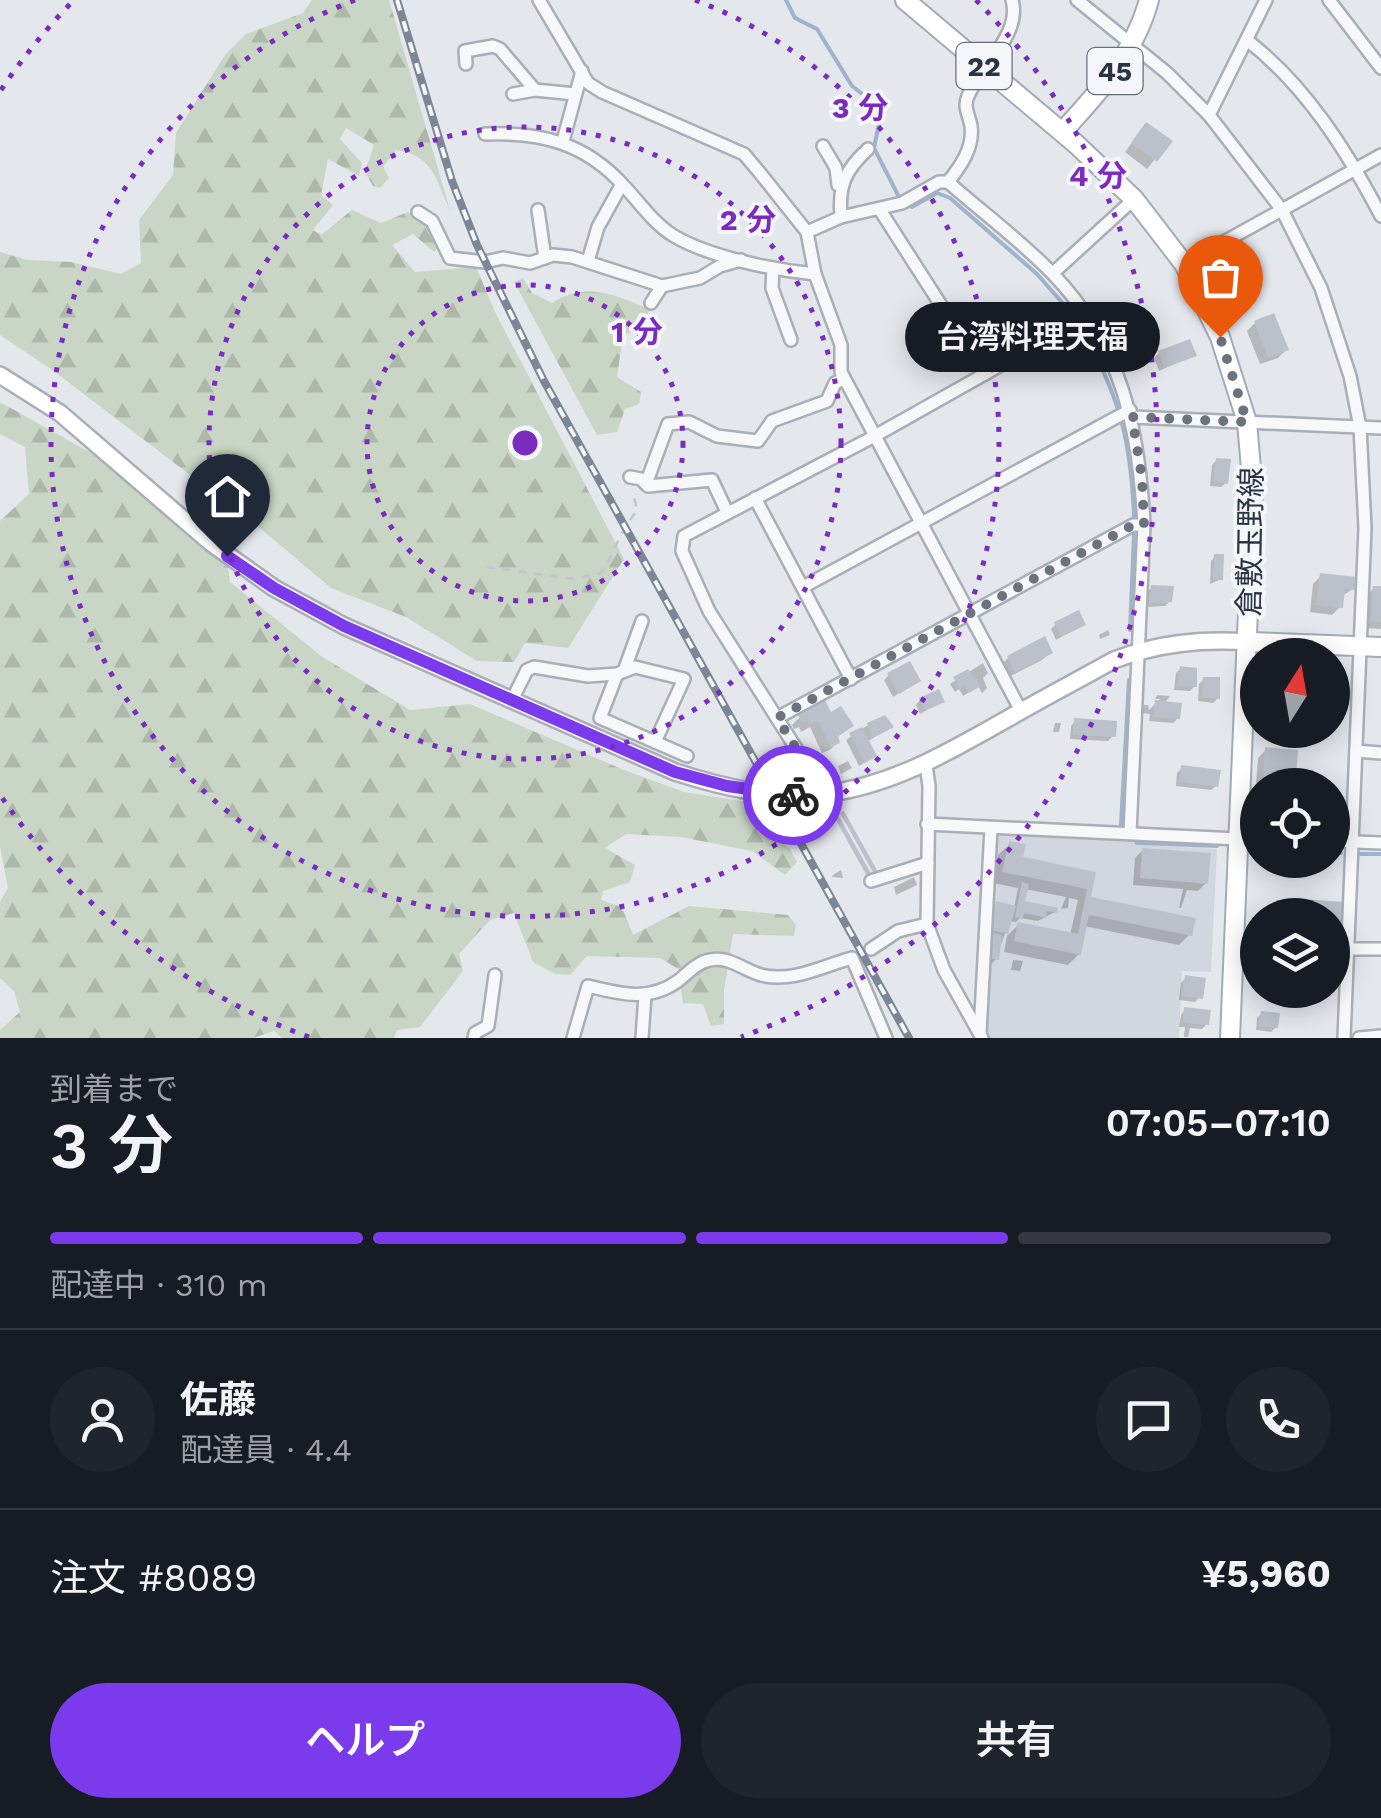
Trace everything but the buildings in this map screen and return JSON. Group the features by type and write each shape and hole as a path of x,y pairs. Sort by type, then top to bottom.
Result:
{"main road":[{"name":"倉敷玉野線","path":"905,0 1063,132 1134,198 1184,264 1220,337 1247,422 1253,492 1248,638"},
{"name":"45","path":"1063,132 1116,70 1132,44 1148,0"},
{"path":"1350,646 1381,647"},
{"name":"倉敷玉野線","path":"1230,1038 1245,878"}],"street":[{"path":"539,0 588,83 744,154 806,232 815,274 836,329 844,379 1021,710"},
{"path":"948,182 964,163 971,133 965,101 1010,31 1015,9 1012,0"},
{"path":"1077,0 1209,114 1282,210 1336,331 1360,427 1366,528 1350,898"},
{"path":"1209,114 1266,0"},
{"path":"1329,0 1381,68"},
{"path":"1248,41 1301,93 1356,169 1381,216"},
{"path":"466,64 465,51 500,48 535,90"},
{"path":"563,141 582,71"},
{"path":"512,94 535,90 575,94"},
{"path":"485,134 536,135 563,141 613,174 675,237 773,268 815,274"},
{"path":"823,146 836,168 841,217"},
{"path":"839,194 853,162 868,149"},
{"path":"1184,264 1381,156"},
{"path":"806,232 841,217 902,204 939,182 948,182 1053,274 1086,316 1114,367 1131,414 1142,478 1144,525 1129,832"},
{"path":"588,261 598,227 622,184"},
{"path":"1053,274 1134,198"},
{"path":"538,210 545,258"},
{"path":"880,210 985,374"},
{"path":"418,212 432,222 450,258 485,262 503,258 530,263 553,255 588,261 662,286 700,278 742,259"},
{"path":"773,268 772,288 791,340"},
{"path":"651,303 662,286"},
{"path":"825,794 709,611 682,551 684,536 873,437 1086,316"},
{"path":"0,375 60,413 211,543 274,588 344,626 694,778 778,794 825,794 867,786 926,765 1114,660 1178,642 1240,642"},
{"path":"646,484 668,424 689,422 717,436 758,441 772,421 828,401 835,382 844,379"},
{"path":"803,587 1131,414 1381,428"},
{"path":"630,478 641,478 646,484"},
{"path":"646,484 712,480 728,512"},
{"path":"755,498 851,679"},
{"path":"777,718 1133,525 1144,525"},
{"path":"1366,528 1381,529"},
{"path":"642,620 600,718 687,756"},
{"path":"512,700 527,670 534,667 588,676 621,673 635,667 684,679 655,742"},
{"path":"1356,752 1381,753"},
{"path":"926,765 927,924 944,970 981,1036"},
{"path":"926,824 1240,839"},
{"path":"981,1036 991,828"},
{"path":"1352,842 1381,843"},
{"path":"871,881 928,863"},
{"path":"872,949 898,931 927,924"},
{"path":"1350,949 1381,950"},
{"path":"573,1038 588,986 645,995 668,988 711,960 728,960 762,976 779,976 811,973 852,958 886,1038"},
{"path":"474,1038 475,1033 488,1026 495,975"},
{"path":"642,1038 645,995"},
{"path":"1344,1038 1345,1008"},
{"path":"1359,1038 1381,1036"}],"path":[{"path":"487,567 574,579 601,572 637,511 630,478"}],"shaded area":[{"path":"1000,832 1129,839 1137,845 1217,849 1211,972 1182,971 1179,1038 987,1038 994,838"}],"green space":[{"path":"312,0 389,0 450,210 431,170 408,153 396,150 383,167 389,178 380,188 373,186 365,172 374,145 346,128 340,139 362,163 359,176 328,159 321,195 333,205 313,230 321,235 352,210 381,223 408,212 427,224 438,247 434,252 413,234 392,245 415,272 476,267 495,312 624,559 568,648 525,643 514,662 477,661 406,617 331,588 261,529 51,369 0,335 0,252 27,260 71,262 121,274 141,263 139,220 173,175 176,133 225,55 246,34 303,13"},
{"path":"523,278 532,293 552,303 564,296 588,292 613,295 649,309 644,328 623,335 617,377 641,392 639,404 625,409 617,432 597,435 514,282"},
{"path":"0,402 109,463 228,567 230,582 321,656 410,710 470,704 684,792 761,804 761,827 790,849 797,862 785,875 752,851 681,837 626,834 605,848 635,865 630,882 603,891 601,900 622,907 633,935 689,906 788,915 796,925 794,936 733,934 724,990 724,1024 711,1026 703,1004 683,1003 678,969 660,958 587,956 570,975 555,974 533,962 514,913 490,920 459,954 463,971 420,1027 397,1030 394,1038 282,1038 274,1031 253,1038 0,1038 0,1030 20,1012 14,991 0,978 0,902 8,888 0,847 0,521 29,494 25,447 0,434"}],"waterway":[{"path":"786,0 795,18 817,29 852,86 882,109 874,148 900,199"},
{"path":"912,207 937,193 950,198 1037,274 1073,315"},
{"path":"1083,331 1115,399 1130,465 1134,517"},
{"path":"1130,630 1134,535"},
{"path":"1125,829 1121,824 1129,680"},
{"path":"1131,836 1137,843 1217,846"},
{"path":"1360,854 1381,854"}],"railway":[{"path":"397,0 452,181 477,245 544,381 909,1038"}],"way so far":[{"path":"793,795 825,794 777,718 1133,525 1144,525 1142,478 1132,417 1247,422 1220,337"}],"place":[{"name":"台湾料理天福","path":"1220,337"}],"route":[{"path":"227,556 274,588 344,626 675,772 727,786 793,795"}]}
